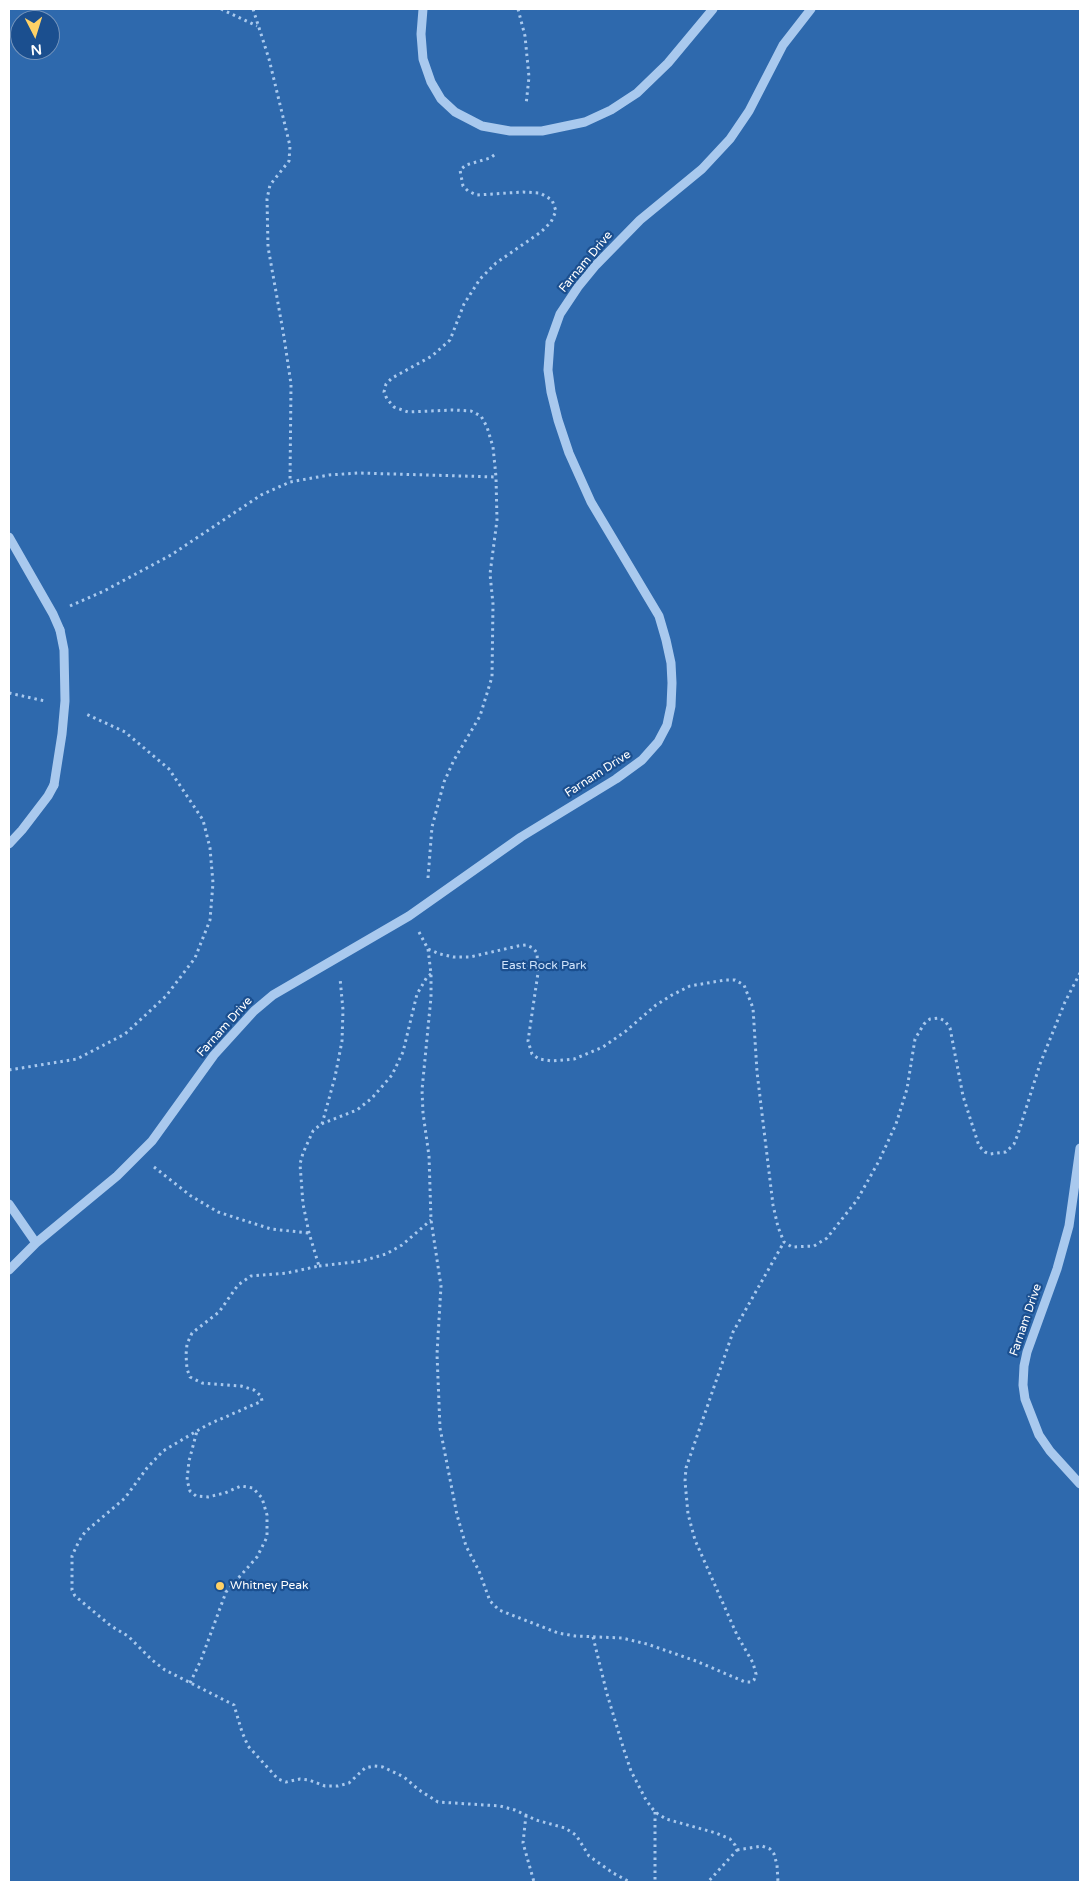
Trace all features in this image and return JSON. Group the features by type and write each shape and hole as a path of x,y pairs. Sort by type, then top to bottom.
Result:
{"street":[{"path":"423,9 421,34 423,59 431,82 441,99 454,112 482,126 510,131 542,131 585,122 611,110 637,93 668,63 713,9"},
{"name":"Farnam Drive","path":"9,1270 36,1243 118,1176 139,1155 152,1141 214,1055 254,1011 273,995 409,916 522,837 616,779 642,760 658,742 667,725 672,683 671,663 659,616 592,502 569,453 558,420 548,370 550,342 560,314 596,265 640,220 702,170 730,139 749,111 783,45 811,9"},
{"path":"9,537 53,614 60,630 64,650 65,701 54,785 48,796 9,844"},
{"name":"Farnam Drive","path":"1080,1148 1069,1226 1057,1270 1027,1352 1023,1385 1025,1400 1039,1436 1080,1484"},
{"path":"9,1204 36,1243"}],"path":[{"path":"221,9 257,26"},
{"path":"253,9 269,59 290,146 288,161 270,185 267,199 268,247 284,337 290,384 290,482"},
{"path":"518,9 525,36 529,77 526,105"},
{"path":"433,898 428,878 432,827 444,782 454,760 480,716 492,677 490,574 497,520 496,477 493,447 487,427 481,416 471,411 453,410 408,412 394,407 386,399 384,392 386,384 392,378 432,356 450,340 464,304 480,279 496,263 541,232 552,222 556,211 552,200 540,193 523,192 477,195 468,192 463,186 460,170 466,165 490,158 497,153"},
{"path":"53,614 104,591 171,555 261,496 290,482 329,475 358,473 496,477"},
{"path":"9,693 47,702"},
{"path":"9,1070 77,1059 125,1034 166,996 195,958 210,920 213,883 210,848 203,820 169,769 125,732 94,716 75,711"},
{"path":"409,916 428,949 431,974 422,1090 429,1156 431,1220 441,1286 437,1354 440,1428 457,1515 466,1546 490,1601 499,1610 558,1633 575,1636 622,1638 647,1644 696,1661 745,1682 752,1682 754,1680 756,1674 753,1663 737,1635 695,1540 688,1514 685,1481 686,1468 733,1332 784,1242"},
{"path":"428,949 452,957 470,957 518,946 526,945 533,948 537,953 538,973 528,1041 532,1054 539,1059 552,1061 574,1059 603,1047 664,1000 690,986 725,980 735,980 744,985 754,1008 753,1029 762,1118 778,1227 784,1242 792,1247 814,1246 827,1238 857,1200 880,1161 896,1124 907,1089 915,1040 924,1024 930,1019 939,1018 946,1021 950,1028 963,1096 974,1136 979,1146 990,1154 1006,1152 1014,1144 1040,1064 1065,1002 1080,973"},
{"path":"321,1124 335,1077 342,1040 343,997 337,958"},
{"path":"319,1266 303,1204 300,1164 314,1131 321,1124 357,1110 372,1098 392,1075 403,1052 417,994 427,977 431,974"},
{"path":"139,1155 190,1196 218,1212 271,1229 309,1233"},
{"path":"431,1220 402,1245 386,1254 362,1261 319,1266 287,1273 251,1276 238,1285 219,1312 192,1333 187,1344 187,1369 190,1377 202,1382 241,1386 254,1390 261,1396 262,1401 197,1430 163,1451 125,1498 85,1532 74,1548 72,1590 76,1596 111,1626 128,1636 165,1670 234,1705 248,1746 278,1779 286,1782 300,1779 309,1780 326,1786 338,1786 349,1783 365,1768 383,1767 404,1777 424,1794 438,1802 500,1806 536,1820 565,1828 576,1835 589,1856 613,1873 630,1882"},
{"path":"190,1683 201,1660 226,1592 257,1557 267,1537 268,1515 262,1498 253,1488 241,1486 226,1493 208,1497 196,1496 190,1491 187,1480 189,1461 197,1430"},
{"path":"593,1637 606,1694 631,1772 646,1800 655,1812 666,1818 730,1839 736,1844 737,1850"},
{"path":"655,1812 655,1882"},
{"path":"526,1815 523,1844 534,1882"},
{"path":"708,1882 737,1850 762,1846 770,1849 774,1854 778,1882"}],"green space":[{"name":"East Rock Park","path":"9,9 1080,9 1080,1882 9,1882"}],"place":[{"name":"Whitney Peak","path":"220,1586"}]}
